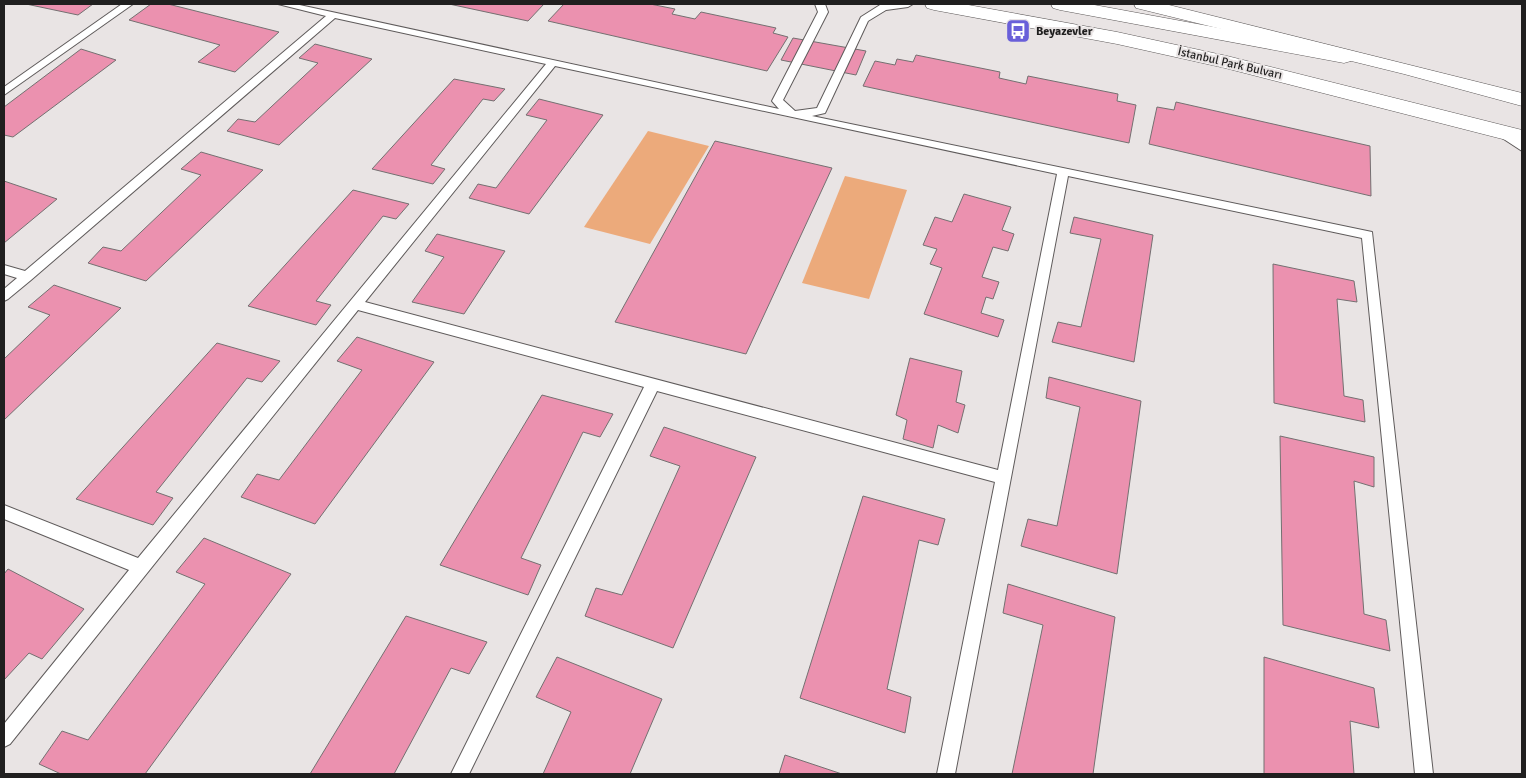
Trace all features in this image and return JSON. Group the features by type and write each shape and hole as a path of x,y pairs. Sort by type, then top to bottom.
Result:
{"main road":[{"name":"İstanbul Park Bulvarı","path":"934,4 1117,38 1218,60 1338,88 1522,137"},
{"name":"İstanbul Park Bulvarı","path":"1060,4 1411,70"},
{"name":"İstanbul Park Bulvarı","path":"1143,4 1411,70 1522,100"}],"lane":[{"path":"4,92 128,4"},
{"path":"283,4 793,115 1368,235 1424,774"},
{"path":"820,4 823,12 777,102 793,115 821,111 864,19 883,7 908,4"},
{"path":"4,296 333,14"},
{"path":"4,738 553,62"},
{"path":"1499,131 1522,148"},
{"path":"946,774 1063,172"},
{"path":"4,269 27,277"},
{"path":"355,304 1003,478"},
{"path":"460,774 653,384"},
{"path":"4,512 141,567"}],"shaded area":[{"path":"648,131 709,146 650,244 584,227"},
{"path":"845,176 907,190 869,299 802,283"}],"building":[{"path":"26,4 93,4 78,15"},
{"path":"151,4 168,4 279,32 235,72 198,62 220,45 129,20"},
{"path":"449,4 544,4 528,21"},
{"path":"564,4 650,4 675,9 672,14 695,19 701,12 776,28 773,33 788,37 767,71 548,21"},
{"path":"793,38 866,51 856,75 781,60"},
{"path":"315,44 372,59 279,145 227,131 238,119 255,122 318,63 299,58"},
{"path":"81,49 116,60 13,137 4,135 4,107"},
{"path":"916,55 1000,72 999,78 1026,84 1028,76 1118,94 1117,101 1136,105 1129,143 863,86 875,61 895,65 897,59 913,62"},
{"path":"454,79 505,89 494,101 483,99 431,165 445,169 433,184 372,169"},
{"path":"539,99 603,115 529,214 469,198 478,184 496,188 547,120 526,115"},
{"path":"1176,102 1370,146 1371,196 1149,144 1157,107 1174,110"},
{"path":"715,141 832,168 746,354 615,322"},
{"path":"201,152 263,170 146,281 88,263 103,247 121,251 201,175 181,169"},
{"path":"4,181 57,199 4,243"},
{"path":"353,190 409,204 396,219 383,216 316,301 331,305 316,325 248,306"},
{"path":"964,194 1011,207 1002,230 1014,234 1008,251 993,247 982,277 999,282 993,299 986,297 981,313 1004,320 998,337 924,314 942,268 930,264 937,249 923,245 935,217 952,222"},
{"path":"1074,217 1153,235 1134,362 1052,342 1058,322 1081,327 1101,239 1070,233"},
{"path":"437,234 505,251 464,314 412,302 444,257 425,251"},
{"path":"1273,264 1354,281 1357,302 1337,299 1344,396 1363,400 1365,422 1274,403"},
{"path":"54,285 121,308 4,420 4,359 50,315 28,307"},
{"path":"357,337 434,362 315,524 241,497 257,474 279,480 362,370 337,361"},
{"path":"217,343 280,361 262,382 247,378 156,492 173,498 153,525 76,499"},
{"path":"910,358 962,371 956,402 965,405 958,433 938,425 933,448 903,439 907,420 896,415"},
{"path":"1049,377 1141,401 1117,574 1021,546 1028,519 1057,526 1080,407 1046,398"},
{"path":"542,395 613,414 600,437 583,432 521,558 541,565 528,595 440,565"},
{"path":"664,427 756,457 673,648 585,616 596,588 622,595 680,466 650,456"},
{"path":"1280,436 1374,457 1374,487 1354,481 1364,614 1386,620 1390,651 1283,625"},
{"path":"863,496 945,519 938,545 919,540 887,689 911,697 905,733 800,698"},
{"path":"204,538 291,574 145,774 61,774 39,764 62,731 88,740 205,584 176,572"},
{"path":"8,569 84,609 42,659 29,653 4,680 4,574"},
{"path":"1008,584 1115,617 1093,774 1012,774 1043,625 1003,613"},
{"path":"406,616 487,642 469,674 451,668 394,774 310,774"},
{"path":"557,657 662,699 630,774 543,774 571,712 536,697"},
{"path":"1264,657 1374,688 1379,728 1350,721 1354,774 1264,774"},
{"path":"785,755 842,774 779,774"}],"place":[{"name":"Beyazevler","path":"1018,31"}]}
